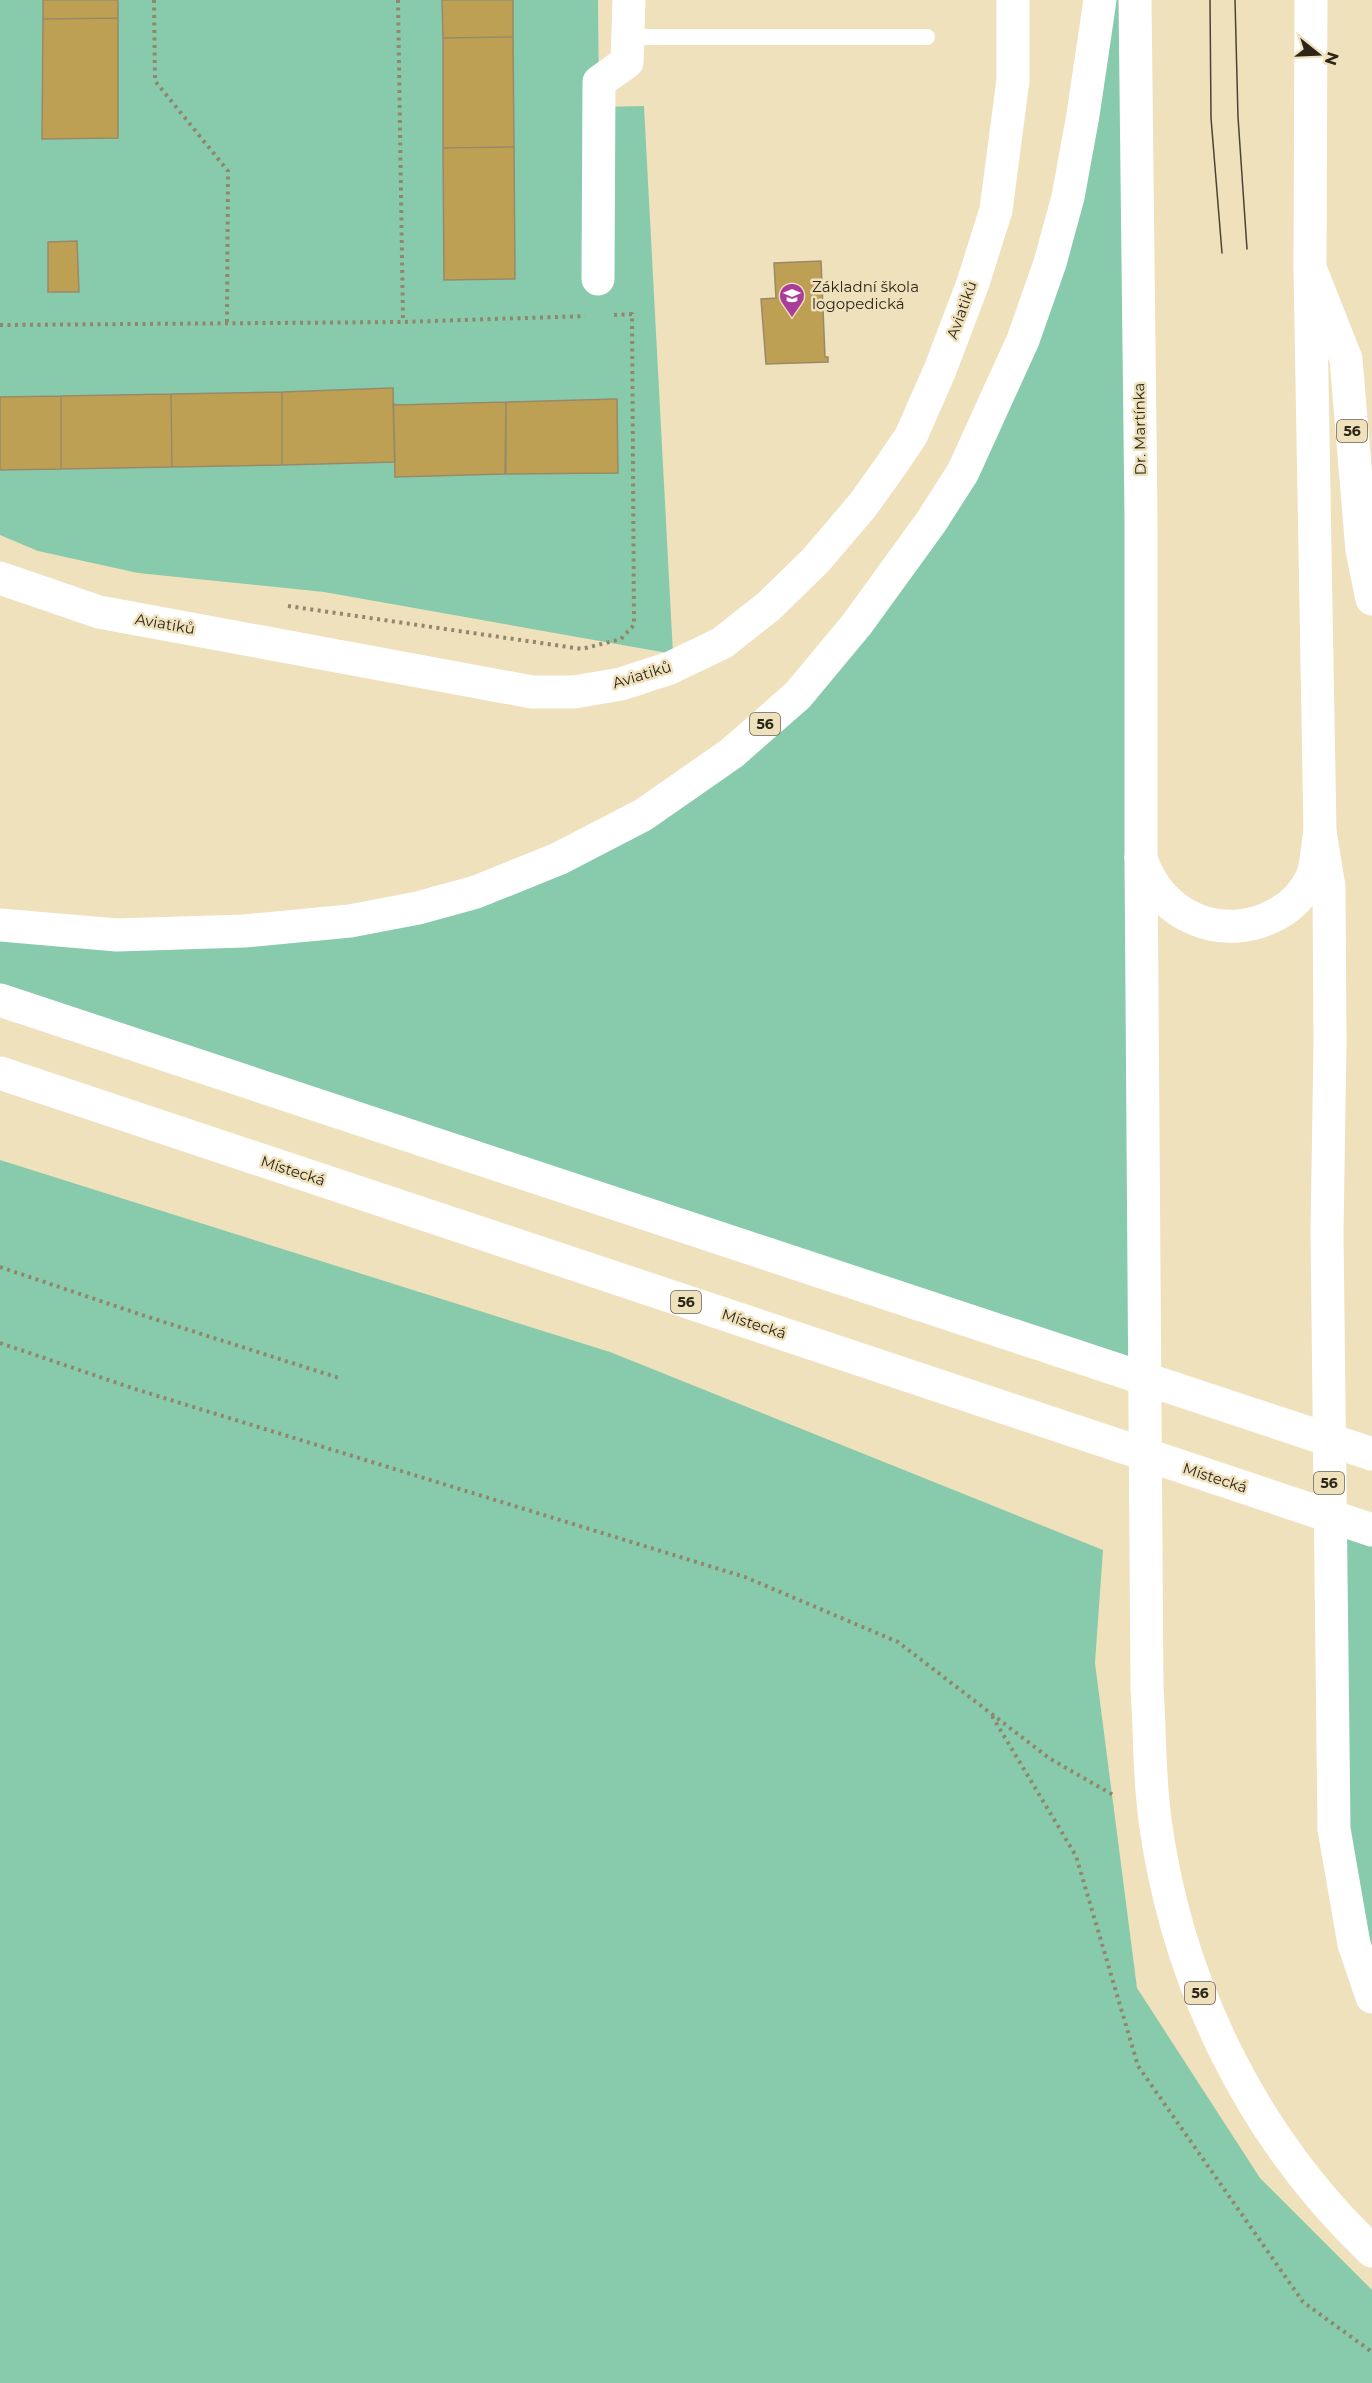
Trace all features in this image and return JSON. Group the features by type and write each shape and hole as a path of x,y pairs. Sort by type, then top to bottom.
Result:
{"main road":[{"path":"598,279 599,82 627,62 629,0"},
{"name":"Aviatiků","path":"0,578 99,612 532,692 574,692 609,686 670,668 722,643 769,606 816,560 862,506 911,436 940,370 973,283 996,210 1013,80 1013,0"},
{"name":"56","path":"0,925 117,935 244,931 350,921 418,908 476,892 558,858 643,815 732,753 798,695 857,624 931,522 963,472 1023,340 1050,262 1068,197 1100,0"},
{"name":"Dr. Martínka","path":"1135,0 1141,518 1141,858"},
{"path":"1141,858 1156,890 1182,914 1215,926 1250,925 1282,911 1300,896 1312,876 1320,832 1310,268 1311,0"},
{"name":"56","path":"1310,268 1346,359 1362,551 1372,599"},
{"name":"56","path":"1320,832 1329,887 1330,1044 1326,1232 1334,1829 1354,1944 1372,1997"},
{"name":"56","path":"1141,858 1141,1163 1147,1688 1155,1819 1183,1947 1212,2025 1230,2062 1271,2131 1297,2166 1372,2251"},
{"path":"0,1000 1372,1454"},
{"name":"Místecká","path":"0,1073 1372,1530"}],"lane":[{"path":"628,37 927,37"}],"path":[{"path":"154,0 155,81 228,171 227,323"},
{"path":"398,0 403,322"},
{"path":"279,604 582,649 621,639 634,625 632,314 608,315"},
{"path":"0,325 403,322 596,315"},
{"path":"0,1267 339,1378"},
{"path":"0,1343 135,1389 746,1577 898,1642 1049,1758 1155,1819"},
{"path":"990,1713 1076,1856 1138,2066 1303,2302 1372,2352"}],"green space":[{"path":"0,0 598,0 599,107 644,106 673,654 324,592 138,573 38,551 0,535"},
{"path":"1100,0 1134,0 1144,1372 0,998 0,925 350,921 643,815 857,624 1023,340"},
{"path":"0,1160 610,1352 1103,1550 1095,1663 1137,1988 1260,2178 1372,2290 1372,2383 0,2383"},
{"path":"1334,1517 1372,1530 1372,1997 1354,1944"}],"building":[{"path":"43,0 118,0 118,18 43,19"},
{"path":"442,0 513,0 513,37 443,38"},
{"path":"118,18 118,138 42,139 43,19"},
{"path":"513,37 514,147 443,148 443,38"},
{"path":"514,147 515,279 444,280 443,148"},
{"path":"77,241 79,292 48,292 48,242"},
{"path":"821,261 825,357 828,357 828,362 766,364 761,299 776,298 774,263"},
{"path":"393,388 395,462 282,465 282,392"},
{"path":"282,392 282,465 172,467 171,394"},
{"path":"171,394 172,467 61,469 61,396"},
{"path":"61,396 61,469 0,470 0,397"},
{"path":"617,399 618,473 506,474 506,402"},
{"path":"506,402 505,474 395,477 393,403 396,405"}],"tram line":[{"path":"1210,0 1211,118 1222,253"},
{"path":"1235,0 1238,117 1247,249"}],"place":[{"name":"Základní škola logopedická","path":"792,319"}]}
